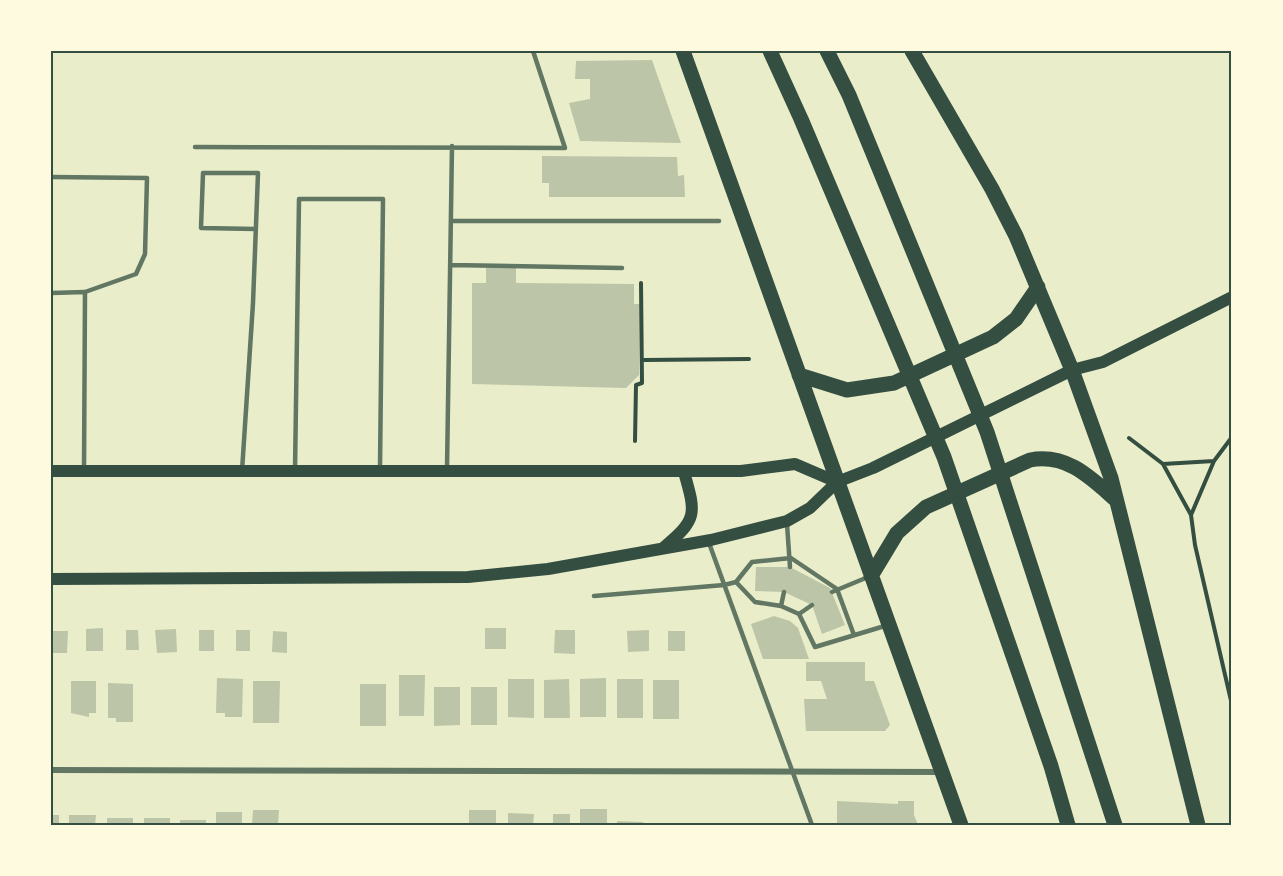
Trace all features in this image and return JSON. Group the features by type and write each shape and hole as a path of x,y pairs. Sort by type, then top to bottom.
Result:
{"main road":[{"path":"683,51 961,825"},
{"path":"770,51 944,457 1047,755 1068,825"},
{"path":"827,51 849,95 987,432 1115,825"},
{"path":"912,51 992,189 1038,287 1072,370 1116,500 1198,825"},
{"path":"799,375 847,390 894,383 993,337 1016,318 1038,287"},
{"path":"51,579 468,577 548,569 708,541 787,521 810,508 837,482 873,468 1072,370 1102,362 1232,297"},
{"path":"871,576 897,532 926,507 1018,464 1041,458 1063,461 1090,478 1116,500"},
{"path":"51,471 684,472 741,471 795,464 837,482"},
{"path":"662,549 686,529 693,506 684,472"}],"street":[{"path":"51,770 943,772"}],"lane":[{"path":"195,147 565,148 533,51"},
{"path":"447,471 452,146"},
{"path":"242,471 256,229 258,173 203,173 201,228 256,229"},
{"path":"51,177 147,177 145,254 136,274 85,292 51,293"},
{"path":"295,471 299,199 382,199 380,471"},
{"path":"451,221 719,221"},
{"path":"450,265 622,268"},
{"path":"84,471 85,292"},
{"path":"787,521 790,567"},
{"path":"708,541 812,825"},
{"path":"594,596 724,585 736,582 752,562 791,558 834,590 854,636"},
{"path":"834,590 871,576"},
{"path":"736,582 755,603 781,606 799,614 815,647 889,625"},
{"path":"781,606 784,592"},
{"path":"799,614 812,605"}],"path":[{"path":"635,441 636,385 642,383 641,283"},
{"path":"644,360 749,359"},
{"path":"1191,515 1214,460 1232,437"},
{"path":"1129,438 1163,464 1191,515 1195,545 1232,705"},
{"path":"1163,464 1214,460"}],"building":[{"path":"652,60 681,143 580,141 569,103 590,99 590,79 575,79 576,61"},
{"path":"542,156 677,157 678,176 684,175 685,197 549,197 549,183 542,183"},
{"path":"486,268 516,268 516,283 634,284 634,304 640,304 639,375 626,388 472,384 472,283 486,283"},
{"path":"756,567 790,567 830,588 845,625 822,634 812,605 784,592 755,591"},
{"path":"774,616 790,621 798,628 809,659 763,659 751,624"},
{"path":"103,628 103,651 86,651 86,629"},
{"path":"485,628 506,628 506,649 485,649"},
{"path":"176,629 177,652 157,653 155,630"},
{"path":"126,630 138,630 139,650 126,650"},
{"path":"199,630 214,630 214,651 199,651"},
{"path":"236,630 250,630 250,651 236,651"},
{"path":"555,630 575,630 575,654 554,653"},
{"path":"649,630 649,651 628,652 627,631"},
{"path":"51,631 68,631 67,653 51,653"},
{"path":"273,631 287,632 287,653 272,652"},
{"path":"668,631 685,631 685,651 668,651"},
{"path":"806,662 865,662 865,681 874,681 890,725 885,731 806,731 804,699 827,699 821,681 806,681"},
{"path":"399,675 425,675 424,716 399,716"},
{"path":"217,678 243,679 242,717 225,717 225,713 216,713"},
{"path":"606,678 606,717 580,717 580,679"},
{"path":"508,679 534,679 534,718 508,717"},
{"path":"569,679 570,718 544,718 544,680"},
{"path":"617,679 643,679 643,718 617,718"},
{"path":"653,680 679,680 679,719 653,719"},
{"path":"71,681 96,681 96,713 89,713 89,717 71,713"},
{"path":"253,681 280,681 279,723 253,723"},
{"path":"108,683 133,684 133,722 116,722 116,718 108,718"},
{"path":"360,684 386,684 386,726 360,726"},
{"path":"434,687 460,687 460,725 434,726"},
{"path":"471,687 497,687 497,725 471,725"},
{"path":"837,801 898,804 898,801 914,801 914,815 918,825 837,825"},
{"path":"580,809 607,809 607,825 580,825"},
{"path":"253,810 279,810 278,825 252,825"},
{"path":"469,810 496,810 496,825 469,825"},
{"path":"216,812 242,812 242,825 216,825"},
{"path":"508,813 534,814 533,825 508,825"},
{"path":"553,814 570,814 570,825 553,825"},
{"path":"51,815 59,815 59,825 51,825"},
{"path":"69,815 96,815 95,825 69,825"},
{"path":"107,818 133,818 133,825 107,825"},
{"path":"144,818 170,818 170,825 144,825"},
{"path":"180,820 206,820 206,825 180,825"},
{"path":"617,821 643,822 643,825 617,825"}]}
